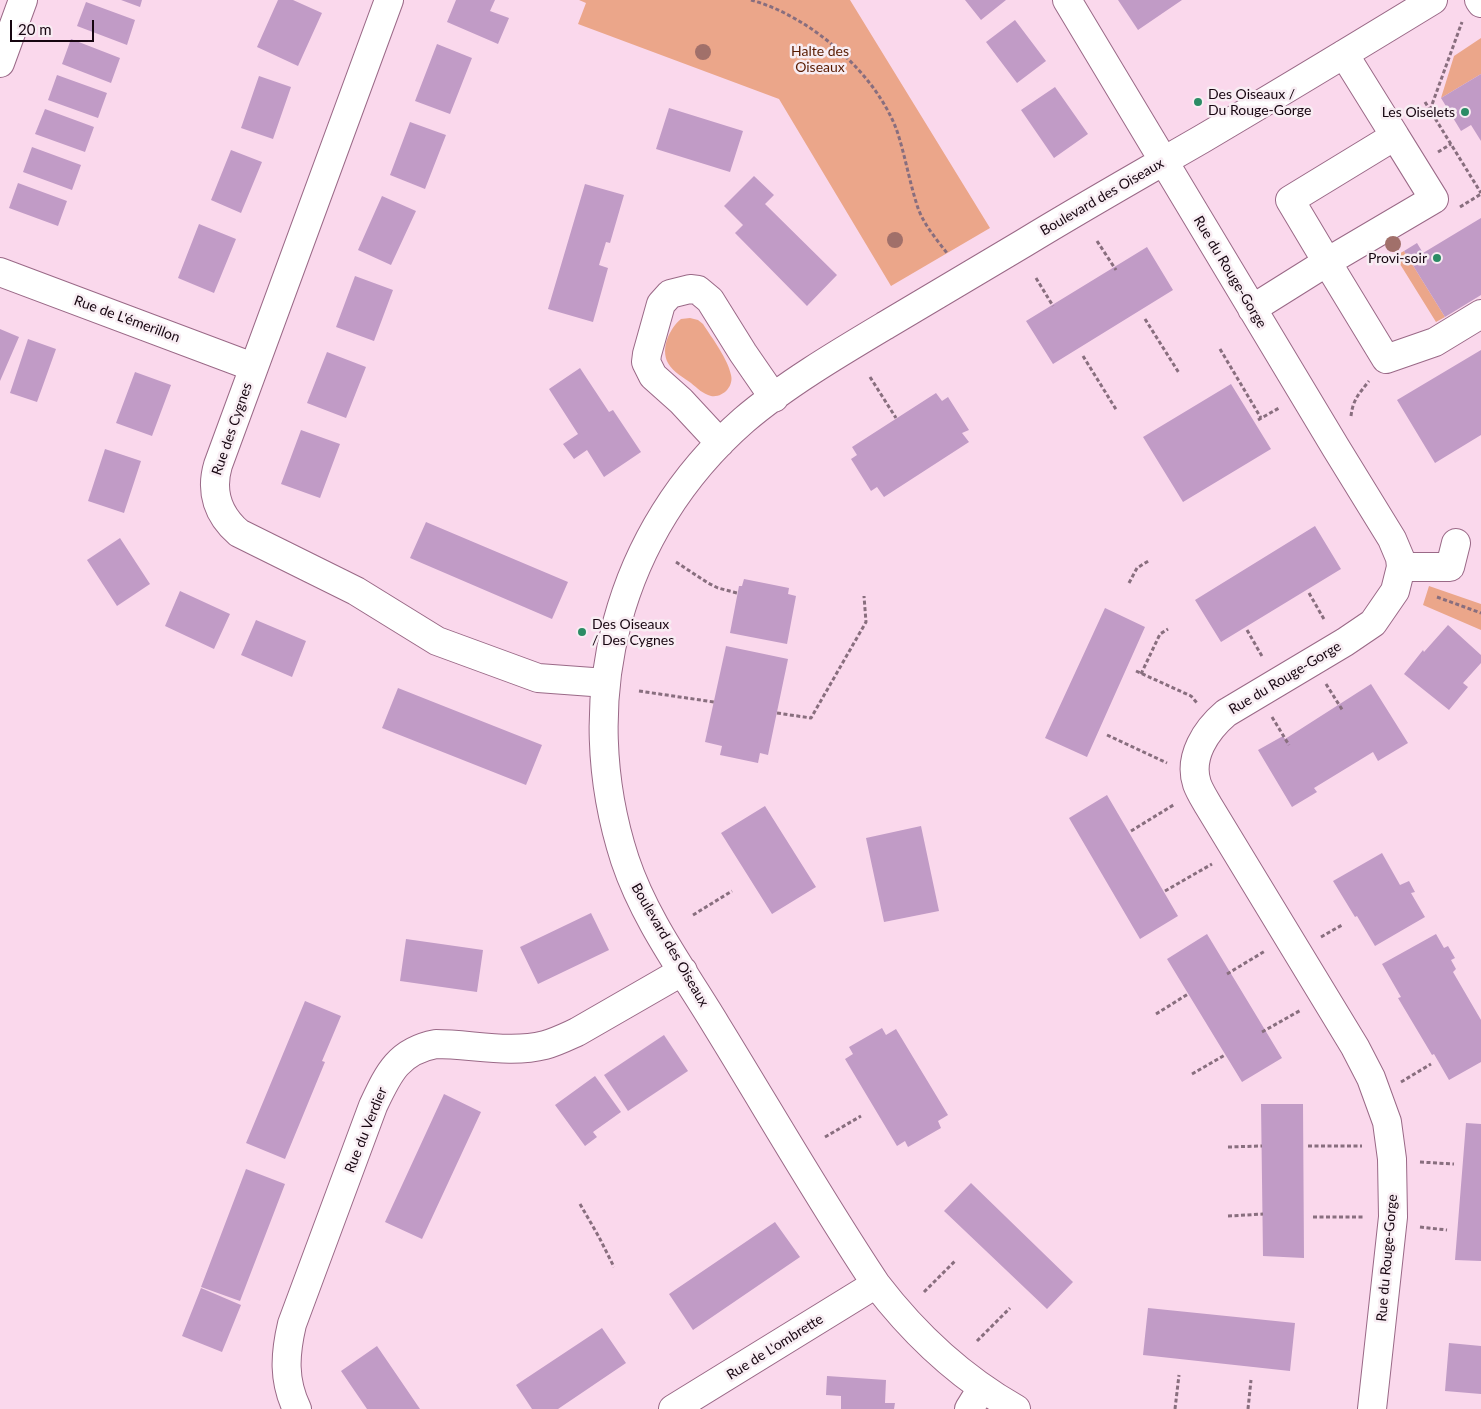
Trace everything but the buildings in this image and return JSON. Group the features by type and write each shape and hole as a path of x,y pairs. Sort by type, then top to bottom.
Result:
{"street":[{"path":"0,63 23,0"},
{"name":"Rue des Cygnes","path":"389,0 215,474 214,484 217,503 225,520 247,538 356,591 437,641 538,678 606,683"},
{"name":"Rue du Rouge-Gorge","path":"1067,0 1398,551 1401,567 1395,591 1373,623 1345,642 1226,713 1212,726 1207,734 1197,754 1194,766 1197,784 1208,805 1372,1078 1387,1122 1392,1159 1392,1216 1372,1409"},
{"name":"Boulevard des Oiseaux","path":"1016,1409 976,1399 934,1350 904,1320 876,1284 669,948 637,890 619,838 610,795 604,741 604,699 610,648 616,624 629,585 659,520 679,490 702,462 747,418 855,344 1433,0"},
{"path":"1252,309 1434,199 1344,54"},
{"path":"1396,136 1290,200 1386,359 1435,342 1481,314"},
{"name":"Rue de L'émerillon","path":"0,272 253,367"},
{"path":"720,443 704,424 648,369 646,362 647,354 658,312 664,299 670,294 690,289 698,290 710,300 774,398"},
{"path":"1401,567 1450,567 1456,543"},
{"name":"Rue du Verdier","path":"297,1409 288,1388 286,1373 287,1343 292,1324 373,1106 390,1073 400,1060 411,1052 436,1044 516,1048 545,1045 577,1032 683,971"},
{"name":"Rue de L'ombrette","path":"673,1409 876,1284"}],"path":[{"path":"751,0 777,10 815,32 847,59 873,87 883,102 896,130 921,214 947,253"},
{"path":"1430,111 1475,7"},
{"path":"1425,102 1481,194"},
{"path":"1097,241 1116,270"},
{"path":"1036,278 1053,306"},
{"path":"1145,319 1179,373"},
{"path":"1220,349 1260,419 1284,405"},
{"path":"1083,356 1117,411"},
{"path":"1350,418 1353,402 1356,397 1386,359"},
{"path":"870,377 896,418"},
{"path":"1129,583 1137,568 1150,560"},
{"path":"676,562 713,586 738,592"},
{"path":"1309,593 1328,625"},
{"path":"776,713 811,718 866,622 864,596"},
{"path":"1434,596 1481,613"},
{"path":"1141,674 1160,634 1168,629"},
{"path":"1247,630 1266,663"},
{"path":"1136,671 1191,696 1200,706"},
{"path":"1326,684 1344,711"},
{"path":"639,691 714,702"},
{"path":"1272,717 1289,745"},
{"path":"1107,735 1173,765"},
{"path":"1131,831 1182,800"},
{"path":"1165,891 1216,862"},
{"path":"693,915 732,890"},
{"path":"1319,938 1342,925"},
{"path":"1227,974 1268,950"},
{"path":"1156,1014 1188,994"},
{"path":"1262,1032 1304,1009"},
{"path":"1192,1074 1225,1055"},
{"path":"1401,1082 1431,1064"},
{"path":"825,1137 861,1116"},
{"path":"1228,1147 1262,1146"},
{"path":"1308,1146 1365,1146"},
{"path":"1417,1161 1454,1164"},
{"path":"580,1204 614,1267"},
{"path":"1228,1216 1263,1214"},
{"path":"1313,1217 1367,1217"},
{"path":"1416,1226 1447,1230"},
{"path":"924,1292 956,1260"},
{"path":"978,1341 1010,1308"},
{"path":"1175,1409 1179,1376"},
{"path":"1248,1409 1251,1380"}],"green space":[{"name":"Halte des Oiseaux","path":"579,0 850,0 990,228 891,286 779,99 578,24 586,3"},
{"path":"1481,38 1481,74 1441,98 1454,56"},
{"path":"1404,251 1445,317 1436,322 1395,256"},
{"path":"690,318 698,320 703,324 727,362 731,383 727,390 720,395 711,396 703,392 676,372 668,363 665,351 667,339 681,319"},
{"path":"1429,586 1481,604 1481,630 1423,605"}],"place":[{"name":"Des Oiseaux / Du Rouge-Gorge","path":"1198,102"},
{"name":"Les Oiselets","path":"1465,112"},
{"name":"Provi-soir","path":"1437,258"},
{"name":"Des Oiseaux / Des Cygnes","path":"582,632"}]}
